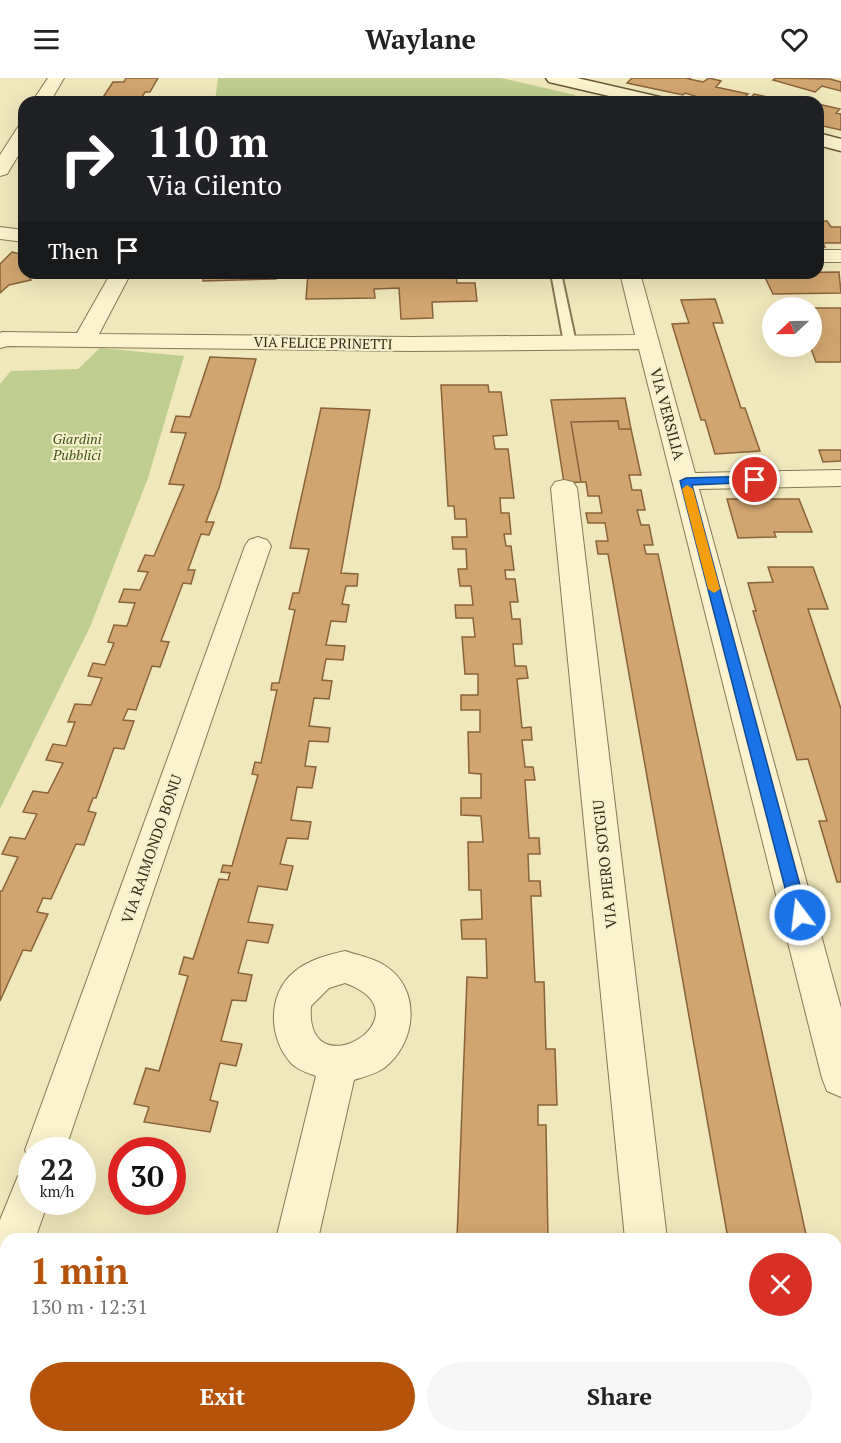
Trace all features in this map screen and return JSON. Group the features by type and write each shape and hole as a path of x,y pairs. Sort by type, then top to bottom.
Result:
{"main road":[{"path":"555,78 632,96"},
{"path":"824,141 841,145"}],"street":[{"path":"45,96 56,78"},
{"path":"0,170 18,140"},
{"path":"0,233 18,235"},
{"path":"824,256 841,256"},
{"path":"84,340 118,279"},
{"name":"VIA VERSILIA","path":"632,279 686,481 829,982 841,1078"},
{"name":"VIA FELICE PRINETTI","path":"0,341 2,339 411,344 648,342"},
{"path":"686,481 841,478"},
{"name":"VIA PIERO SOTGIU","path":"564,488 645,1233"},
{"name":"VIA RAIMONDO BONU","path":"50,1137 258,546"},
{"path":"298,1233 338,1065"},
{"path":"16,1233 23,1215"}],"lane":[{"path":"557,279 570,343"}],"green space":[{"path":"218,78 501,78 575,96 216,96"},
{"name":"Giardini Pubblici","path":"100,348 184,356 148,478 90,627 0,809 0,384 11,371 78,369"}],"building":[{"path":"126,78 158,78 150,92 145,92 143,96 104,96 113,82 124,82"},
{"path":"632,78 691,78 689,79 703,82 709,78 721,81 716,87 748,94 746,96 695,96 685,93 683,95 627,83"},
{"path":"776,78 830,79 841,82 841,91 822,86 815,92 773,80"},
{"path":"824,105 840,109 836,113 841,114 841,130 824,126"},
{"path":"824,221 827,221 831,227 841,227 841,243 824,243"},
{"path":"12,252 18,254 18,279 31,280 9,285 0,293 0,264"},
{"path":"824,272 839,272 841,293 773,294 766,279 824,279"},
{"path":"203,279 276,279 203,281"},
{"path":"308,279 457,279 457,283 475,283 477,301 432,302 433,318 401,319 399,288 374,289 375,298 306,299"},
{"path":"715,299 723,323 713,323 741,408 745,408 760,451 715,454 705,420 701,420 672,324 689,323 681,300"},
{"path":"822,308 841,308 841,362 816,362 814,357 822,357"},
{"path":"210,357 256,359 219,488 206,522 214,522 209,535 201,534 188,570 195,570 191,584 183,583 161,641 169,642 160,667 152,666 136,710 128,709 123,720 134,721 124,749 114,748 96,798 93,798 88,811 96,813 84,845 76,844 51,899 43,898 37,912 48,914 31,951 23,950 0,1001 0,891 18,857 2,854 10,837 25,839 37,814 23,812 33,791 48,793 63,763 46,760 53,744 66,746 75,722 68,722 75,704 91,705 102,678 88,676 93,663 105,665 114,643 108,642 114,625 127,626 135,603 119,602 124,589 140,590 148,572 138,571 145,555 154,556 184,485 169,484 186,433 171,432 176,416 190,417"},
{"path":"441,385 488,385 489,392 501,392 507,435 493,436 495,449 508,449 514,498 500,498 501,513 509,513 511,534 504,534 506,546 511,546 514,570 505,570 506,579 515,579 518,602 510,602 512,619 520,619 522,644 513,644 515,666 526,666 528,678 517,679 522,728 531,727 532,740 522,740 525,767 533,767 535,780 525,780 529,838 539,838 540,854 528,854 529,881 540,881 541,896 531,896 535,982 544,982 546,1049 555,1049 557,1105 538,1105 538,1125 546,1125 548,1233 457,1233 467,977 487,978 486,939 462,939 461,920 482,919 481,890 469,890 468,842 483,842 481,816 461,815 461,798 481,798 481,774 469,773 468,732 480,732 480,710 461,710 461,695 478,695 478,674 465,674 462,637 475,637 473,618 456,618 455,605 473,605 471,586 460,586 458,569 467,569 466,549 453,549 452,537 467,537 466,519 455,519 454,506 448,506"},
{"path":"625,398 631,429 619,429 618,421 571,422 581,482 564,483 551,400"},
{"path":"321,408 370,410 341,573 358,574 357,586 346,586 342,604 349,605 346,622 331,621 326,645 345,646 343,660 326,659 322,680 332,681 329,699 314,698 309,726 330,728 328,742 309,741 305,766 316,767 312,788 297,787 291,820 311,822 308,839 287,838 280,864 293,866 287,890 258,886 248,922 273,925 268,943 247,940 238,973 252,975 246,1001 232,1000 221,1041 242,1044 236,1066 220,1063 210,1100 218,1102 210,1132 144,1122 149,1107 134,1104 146,1068 159,1071 188,976 179,974 184,957 193,959 219,879 228,880 230,873 221,872 223,865 232,866 258,775 252,774 255,762 261,763 277,690 271,690 272,683 279,683 295,610 289,609 293,593 299,593 309,549 290,548"},
{"path":"618,421 619,429 631,429 641,475 629,475 632,490 641,490 645,510 637,510 641,525 649,525 653,545 644,545 646,554 658,554 806,1233 727,1233 608,554 598,554 596,541 608,541 605,523 588,523 586,513 602,513 599,496 588,496 586,482 581,482 571,422"},
{"path":"819,450 841,450 841,461 823,462"},
{"path":"727,499 799,499 812,532 774,532 776,537 738,538"},
{"path":"768,567 813,567 828,609 808,609 841,709 841,882 837,882 819,821 827,821 808,759 797,760 753,611 756,611 748,583 773,582"}],"slow traffic":[{"path":"687,489 714,589"}],"route":[{"path":"755,480 686,481 800,915"}]}
